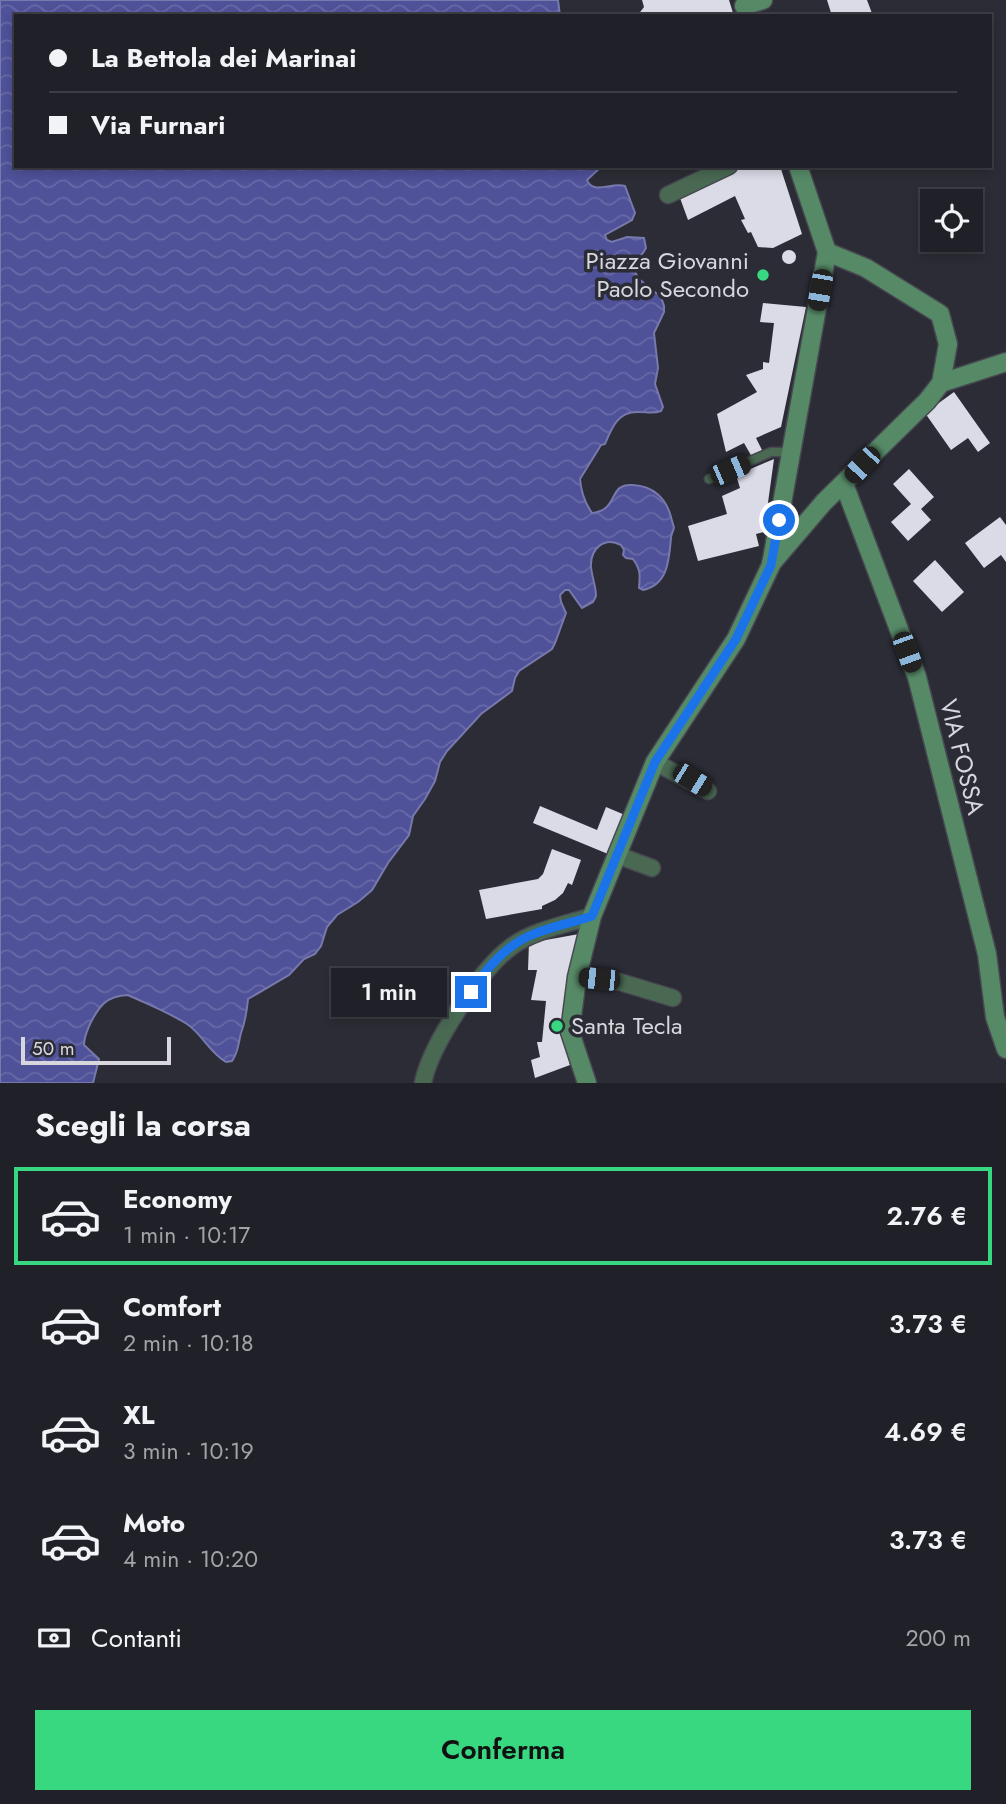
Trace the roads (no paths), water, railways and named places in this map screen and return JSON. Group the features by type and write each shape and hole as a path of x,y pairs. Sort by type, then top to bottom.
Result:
{"street":[{"path":"744,7 763,0"},
{"path":"668,195 725,168"},
{"path":"771,565 827,252 799,168"},
{"path":"587,1083 570,1032 577,977 592,916 655,762 736,639 771,565 824,502 927,401 941,383 948,344 940,314 866,268 827,252"},
{"path":"941,383 1006,362"},
{"name":"VIA FOSSA","path":"844,484 916,677 988,954 995,1017 1006,1049"},
{"path":"655,762 708,791"},
{"path":"617,855 652,868"},
{"path":"424,1083 426,1069 449,1026 482,975 511,947 529,936 592,916"},
{"path":"577,977 620,982 673,998"}],"lane":[{"path":"709,479 771,453 791,452"}],"water":[{"path":"0,0 558,0 560,14 14,14 14,168 600,168 587,180 594,187 625,186 635,213 632,220 605,235 607,240 612,242 627,237 644,238 646,248 637,262 635,272 639,279 661,297 664,306 654,333 658,368 655,384 663,407 658,412 632,412 621,417 580,479 581,488 592,513 607,507 620,488 633,485 647,488 662,499 669,510 674,528 666,570 658,583 643,590 639,588 637,566 633,559 623,555 621,545 609,542 599,546 591,561 596,596 593,602 582,608 569,590 560,595 566,613 552,649 519,671 512,691 481,714 447,751 440,762 435,781 413,816 409,835 372,890 337,915 327,927 321,946 315,954 304,959 289,975 248,999 238,1047 232,1061 226,1062 220,1058 192,1028 180,1020 128,995 114,997 100,1007 86,1034 84,1045 99,1059 93,1083 0,1083"}],"place":[{"name":"Piazza Giovanni Paolo Secondo","path":"763,275"},
{"name":"Santa Tecla","path":"557,1026"}]}
